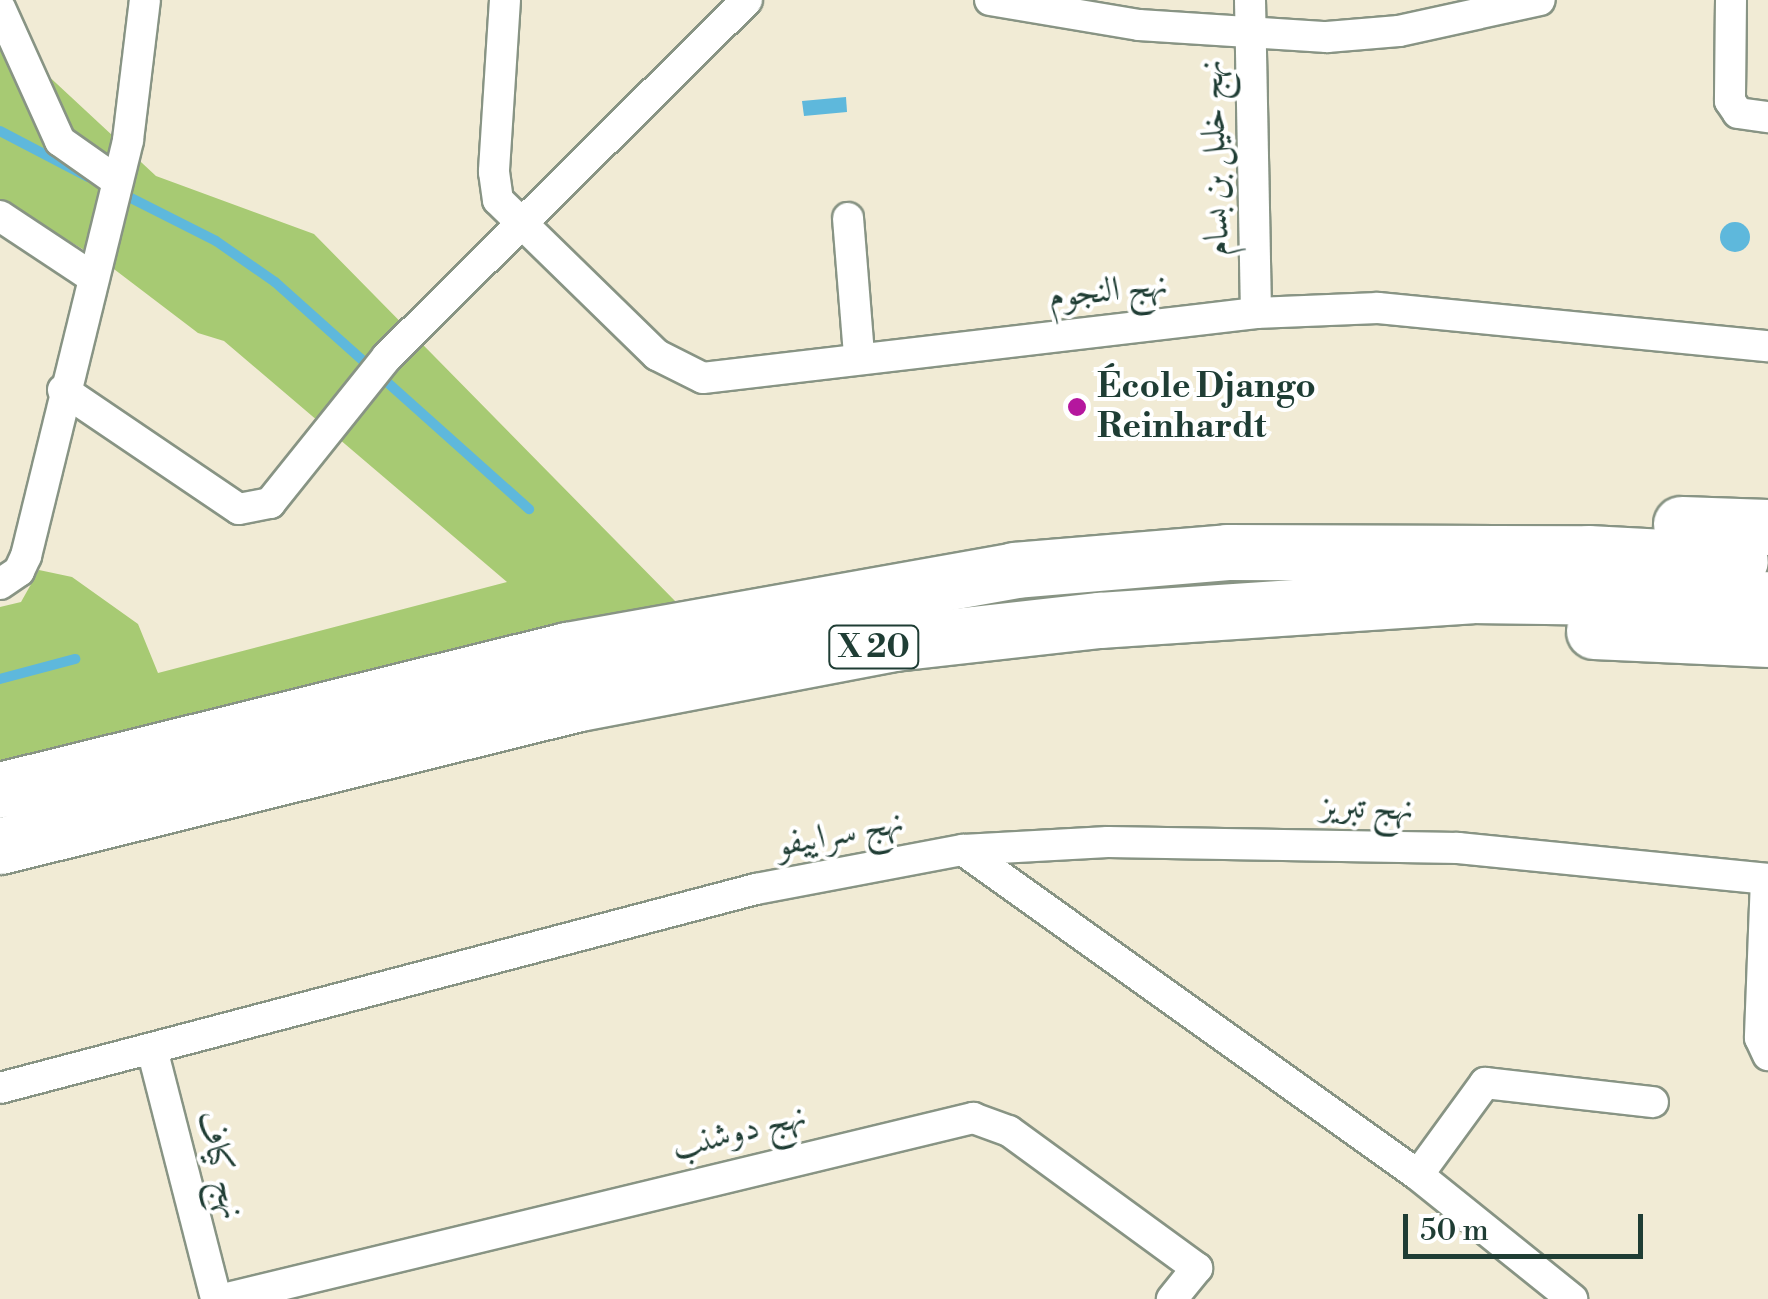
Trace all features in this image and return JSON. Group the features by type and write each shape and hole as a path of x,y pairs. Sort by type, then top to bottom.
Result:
{"highway":[{"path":"1227,552 1578,520 1768,527"},
{"name":"X 20","path":"0,790 641,635 995,572 1227,552 1588,553 1768,563"},
{"name":"X 20","path":"0,846 579,703 893,643 1237,609 1471,595 1768,599"},
{"path":"1237,609 1768,639"}],"street":[{"path":"0,584 20,571 26,556 136,98 145,0"},
{"path":"505,0 494,172 498,200 517,222"},
{"path":"63,390 239,508 258,509 387,357 517,222 747,0"},
{"path":"990,0 1249,37 1399,31 1540,0"},
{"name":"نهج خليل بن بسام","path":"1250,0 1256,313"},
{"path":"1731,0 1728,89 1753,115"},
{"path":"0,8 60,141 116,181"},
{"path":"0,216 92,277"},
{"path":"848,218 860,356"},
{"name":"نهج النجوم","path":"517,222 678,371 733,378 860,356 1256,313 1378,308 1768,346"},
{"name":"نهج تبريز","path":"963,850 1108,842 1458,848 1767,879"},
{"path":"963,850 1418,1174 1572,1299"},
{"name":"نهج سراييفو","path":"0,1088 756,889 963,850"},
{"path":"1767,879 1760,1038 1768,1055"},
{"name":"نهج كياف","path":"152,1050 220,1299"},
{"path":"1418,1174 1485,1083 1653,1102"},
{"name":"نهج دوشنب","path":"220,1299 974,1118 1009,1131 1196,1268 1172,1299"}],"green space":[{"path":"0,31 156,176 314,234 677,603 0,763 0,607 21,602 39,570 72,577 138,624 158,673 507,582 224,341 198,333 106,263 0,200"}],"water":[{"path":"846,97 847,112 804,116 802,101"},
{"path":"1735,222 1746,226 1750,237 1746,248 1735,252 1724,248 1720,237 1724,226"}],"waterway":[{"path":"0,131 88,177"},
{"path":"121,193 216,241 275,282 529,509"},
{"path":"0,679 75,659"}],"place":[{"name":"École Django Reinhardt","path":"1077,407"}]}
